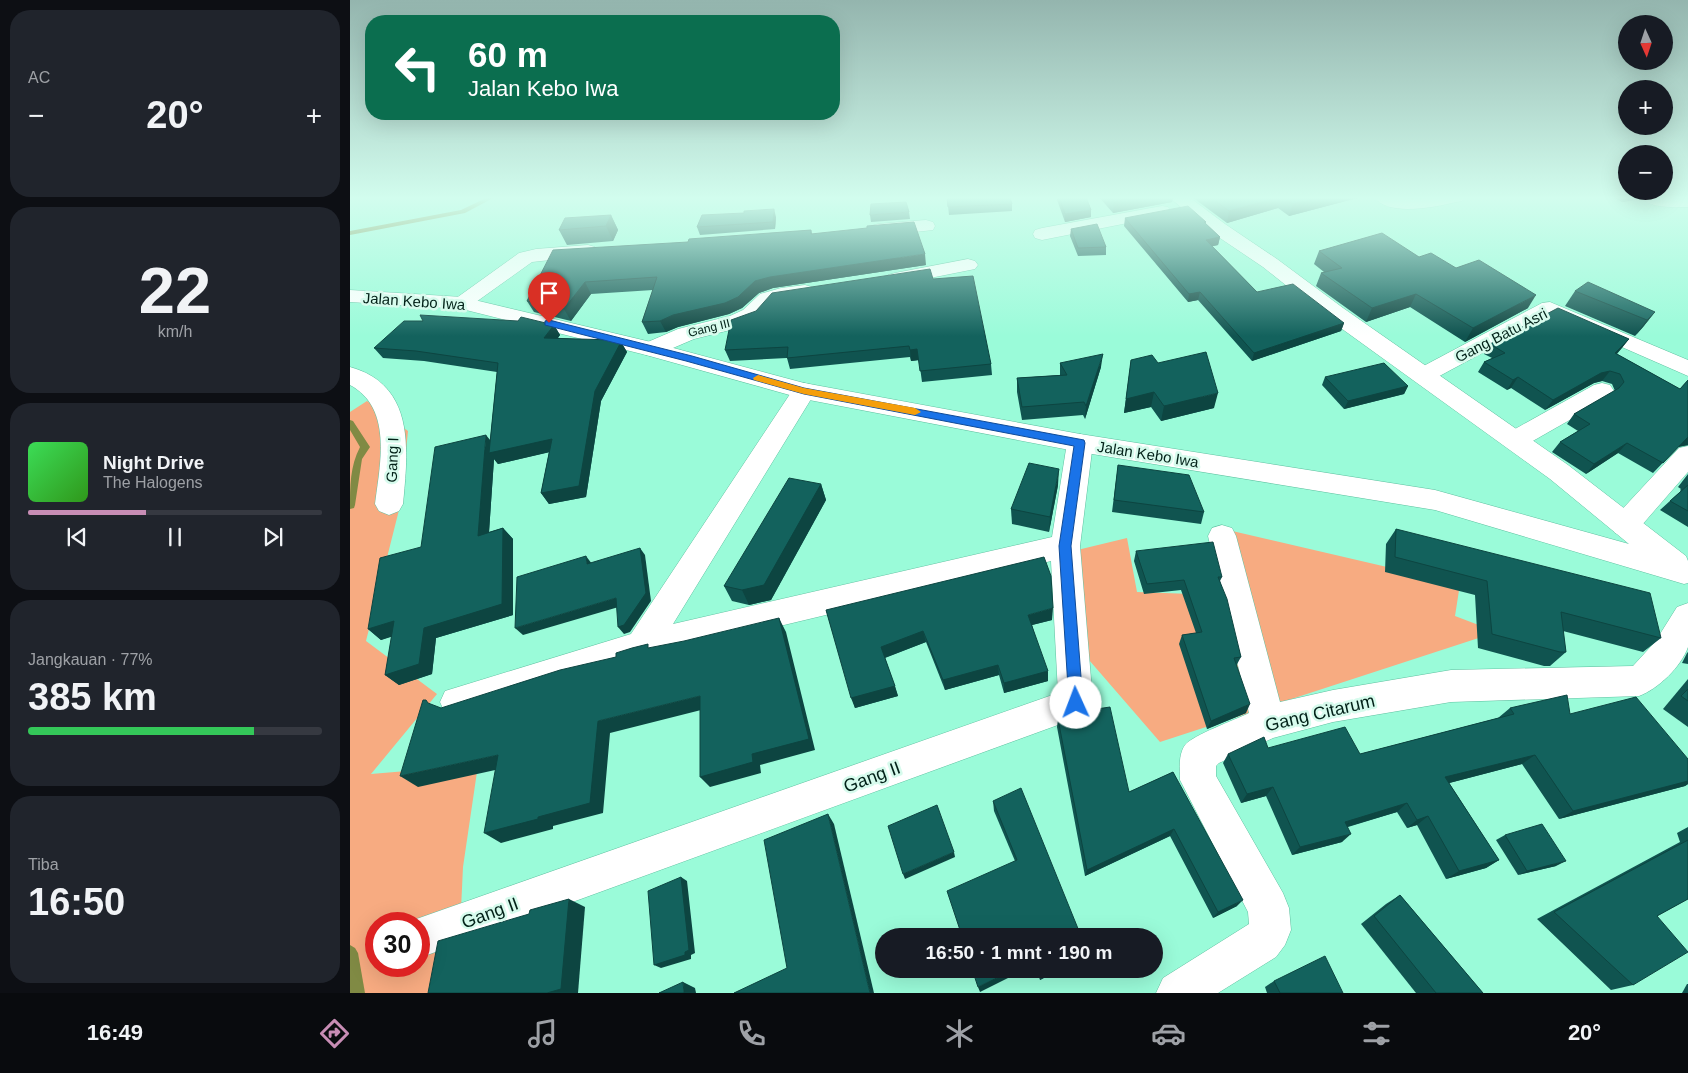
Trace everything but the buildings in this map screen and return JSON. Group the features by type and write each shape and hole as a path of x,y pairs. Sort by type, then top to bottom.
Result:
{"street":[{"path":"1241,243 1270,263 1334,313 1515,440 1686,573"},
{"path":"462,302 526,257 604,250"},
{"path":"873,282 968,265"},
{"name":"Gang III","path":"651,349 686,334 738,322 751,315 767,298 780,294 826,288"},
{"name":"Jalan Kebo Iwa","path":"350,296 462,302 651,349 804,391 1080,443 1435,500 1686,573"},
{"name":"Gang Batu Asri","path":"1424,375 1550,308 1688,369"},
{"name":"Gang I","path":"350,375 364,380 385,403 392,422 395,446 389,504"},
{"path":"642,645 804,391"},
{"path":"1515,440 1602,391"},
{"name":"Gang II","path":"430,934 1076,703 1065,546 1080,443"},
{"path":"1625,525 1688,455"},
{"path":"1563,538 1583,532 1591,526 1592,510 1588,495"},
{"path":"1222,536 1268,722"},
{"path":"457,702 642,645 1065,546"},
{"name":"Gang Citarum","path":"1178,993 1261,942 1270,930 1268,908 1203,791 1197,770 1198,758 1206,751 1268,722 1333,706 1451,686 1639,681 1650,674 1661,662 1688,617"}],"shaded area":[{"path":"367,401 408,431 401,502 366,641 437,694 371,774 478,765 463,867 457,993 350,993 350,412"},
{"path":"1228,530 1460,584 1455,616 1497,632 1160,742 1089,660 1069,552 1127,538 1137,592 1247,596"}],"waterway":[{"path":"350,423 365,447 357,458 350,505"},
{"path":"350,953 357,993"}],"slow traffic":[{"path":"758,378 804,391 915,412"}],"route":[{"path":"549,323 688,358 804,391 1080,443 1065,546 1076,703"}]}
